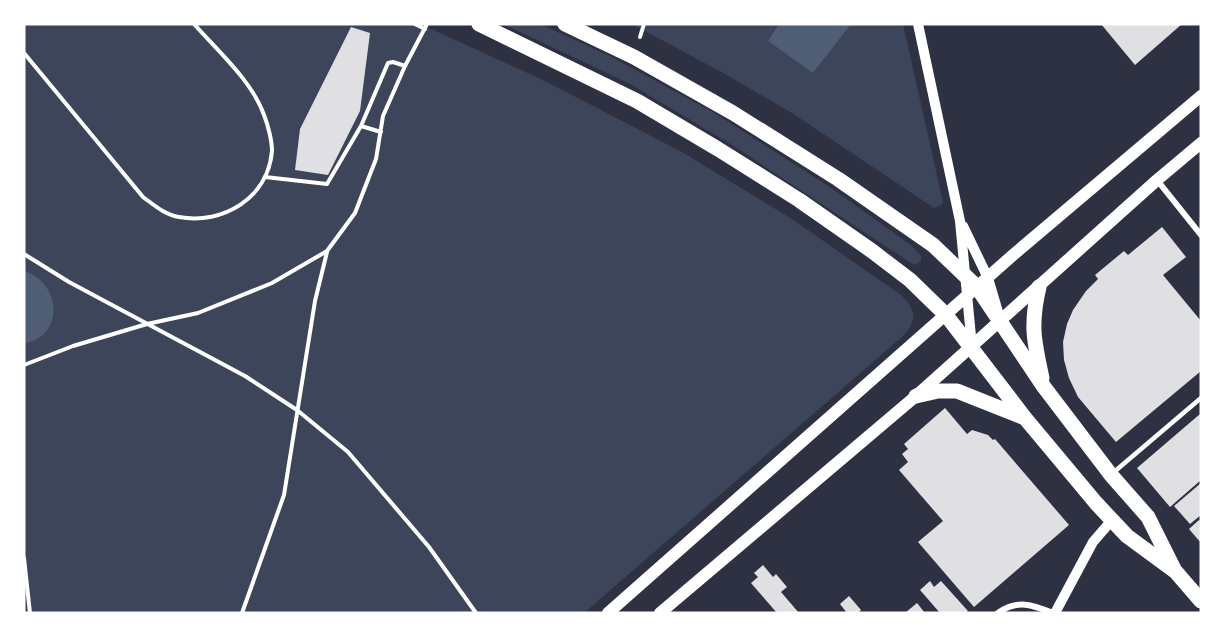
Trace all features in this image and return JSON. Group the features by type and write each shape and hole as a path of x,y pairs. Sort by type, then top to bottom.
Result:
{"main road":[{"path":"479,24 637,101 718,149 799,200 910,280 946,315 1025,418 1112,520 1127,536 1176,572 1201,601"},
{"path":"566,24 633,57 771,137 838,179 933,245 977,287 1044,387 1111,475 1148,518 1176,572"},
{"path":"608,613 977,287 1201,96"},
{"path":"660,613 916,396 1201,143"},
{"path":"1039,287 1033,311 1033,336 1044,387"},
{"path":"916,396 938,391 957,391 1025,418"}],"street":[{"path":"918,24 960,221 977,287 972,347"},
{"path":"1157,180 1201,235"},
{"path":"960,221 964,273"},
{"path":"998,613 1016,603 1034,605 1054,613 1093,542 1112,520"}],"lane":[{"path":"1111,475 1201,398"}],"path":[{"path":"24,53 143,197 160,210 178,217 215,217 233,211 251,197 265,177 272,150 264,116 254,92 195,24"},
{"path":"242,613 284,495 315,301 327,251 355,213 376,159 383,116 426,26 415,24"},
{"path":"640,37 644,24"},
{"path":"265,177 327,184 361,126 388,63 393,62 405,66"},
{"path":"361,126 381,132"},
{"path":"24,365 73,346 147,324 198,313 272,283 327,251"},
{"path":"24,254 69,282 245,376 297,410 348,452 429,547 476,613"},
{"path":"24,558 30,613"}],"shaded area":[{"path":"24,24 420,24 543,80 682,152 792,219 901,295 910,305 913,320 903,336 584,613 24,613"},
{"path":"503,24 540,24 608,55 713,112 830,187 912,246 921,256 921,262 914,265 732,145 630,84"},
{"path":"632,24 903,24 943,202 934,208 792,113"},
{"path":"779,24 851,24 813,73 768,41"},
{"path":"24,271 37,278 46,287 52,298 54,310 52,321 46,331 37,339 24,343"}],"building":[{"path":"1101,24 1182,24 1135,65"},
{"path":"351,27 370,33 360,111 328,175 295,170 300,129"},
{"path":"1162,227 1186,257 1163,275 1201,321 1201,371 1116,442 1078,397 1064,360 1063,342 1073,310 1086,291 1098,279 1095,275 1124,251 1128,255"},
{"path":"945,408 967,434 972,430 995,439 1069,525 974,607 918,542 943,521 899,470 908,462 902,454 908,449 904,444"},
{"path":"1200,414 1201,480 1170,507 1137,468"},
{"path":"1201,483 1201,515 1190,524 1174,506"},
{"path":"1199,520 1201,522 1201,543 1189,529"},
{"path":"763,565 773,577 776,574 787,587 781,592 799,613 777,613 751,583 758,577 754,573"},
{"path":"930,581 934,587 941,581 968,611 940,613 920,590"},
{"path":"849,596 861,610 858,613 847,613 840,604"},
{"path":"917,603 925,613 905,613"}]}
